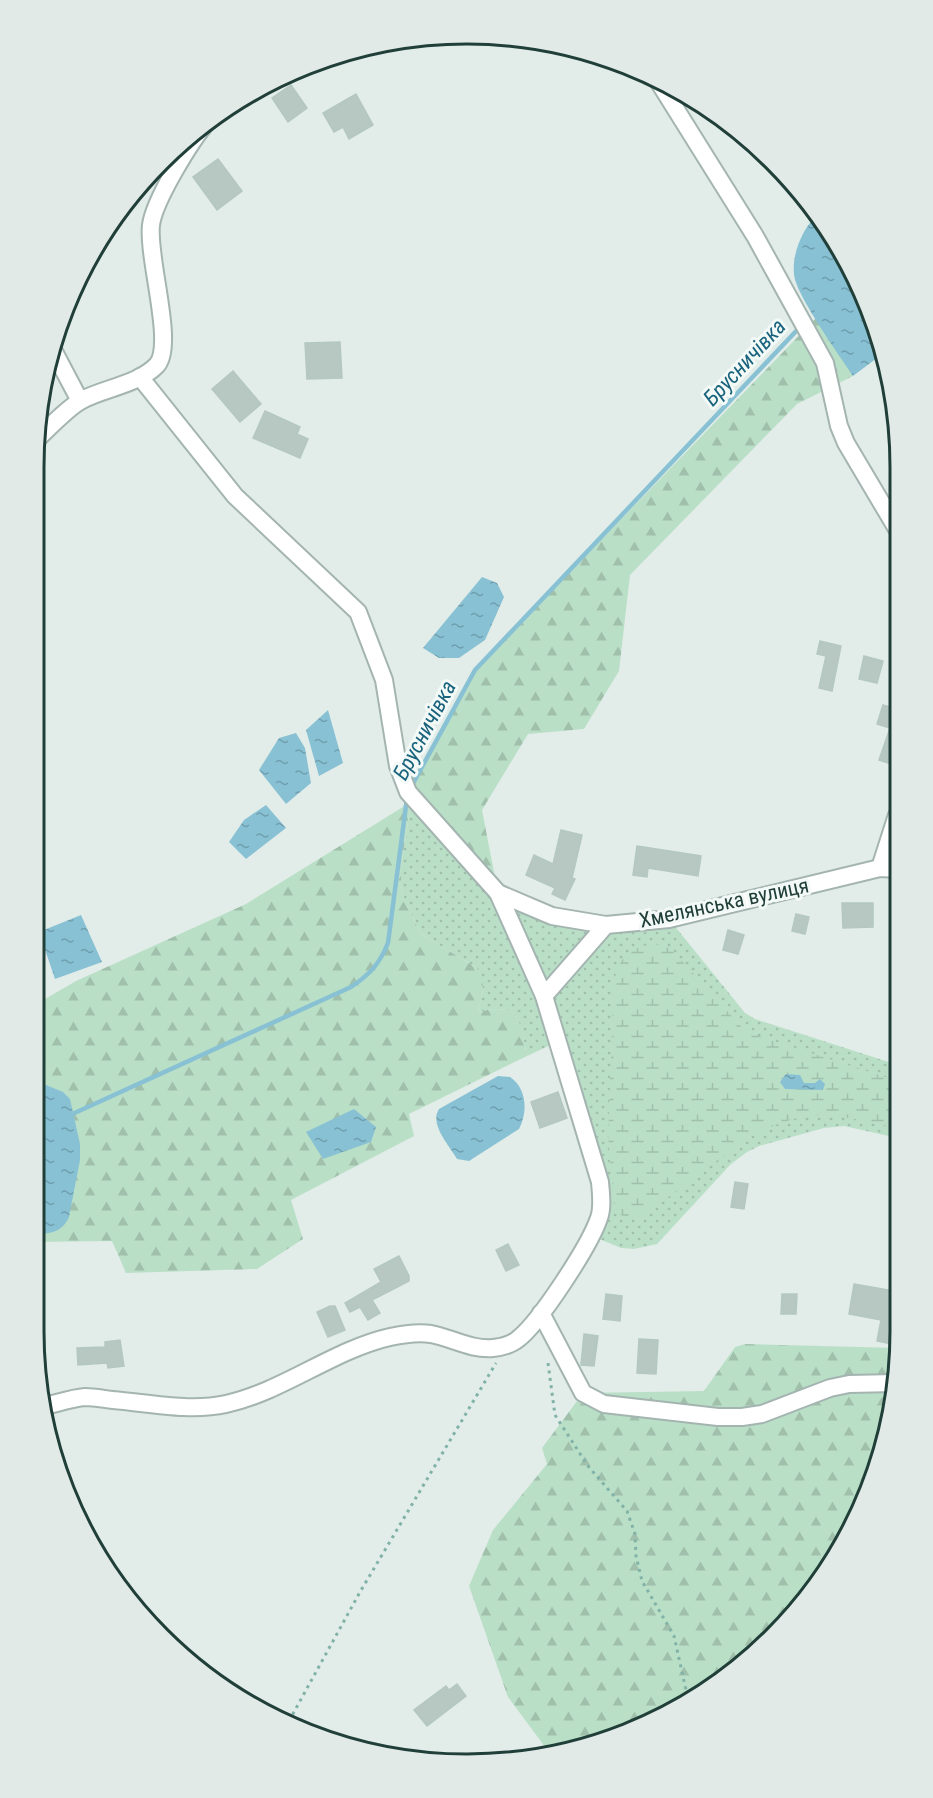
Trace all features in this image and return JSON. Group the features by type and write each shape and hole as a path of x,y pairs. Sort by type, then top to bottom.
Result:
{"street":[{"path":"666,93 755,236 825,363 839,426 846,443 890,517"},
{"path":"45,432 80,401 140,376 157,364 162,356 164,345 150,247 151,222 155,209 188,148"},
{"path":"58,359 80,401"},
{"path":"50,1405 85,1397 190,1406 225,1404 271,1388 366,1344 402,1335 431,1334 481,1348 507,1346 519,1339 541,1313 592,1236 600,1215 602,1198 600,1182 544,996 498,893 408,792 398,766 384,680 358,612 235,496 140,376"},
{"path":"880,868 890,837"},
{"name":"Хмелянська вулиця","path":"498,893 552,916 606,925 669,920 880,868 890,868"},
{"path":"544,996 606,925"},
{"path":"541,1313 583,1393 604,1404 718,1417 742,1417 762,1414 830,1388 849,1384 886,1383"}],"path":[{"path":"292,1717 360,1592 507,1346"},
{"path":"547,1358 555,1414 588,1466 627,1511 635,1534 636,1556 642,1581 674,1636 687,1693"}],"green space":[{"path":"816,318 853,376 797,404 630,575 619,671 584,729 528,734 482,810 498,893 408,792 475,670"},
{"path":"411,802 498,893 552,916 669,919 745,1013 755,1019 890,1062 890,1136 844,1126 824,1128 759,1146 731,1164 657,1244 634,1249 621,1248 592,1236 600,1215 557,1042 527,1056 516,1017 502,1009 478,1012 483,990 477,968 421,934 404,900 401,867"},
{"path":"411,802 401,867 404,900 421,934 477,968 482,978 483,990 478,1012 503,1009 516,1017 520,1024 527,1056 409,1114 414,1136 291,1200 303,1239 257,1269 126,1273 112,1241 44,1242 44,1000 76,981 246,904"},
{"path":"652,944 662,945 672,950 746,1032 890,1078 890,1126 830,1115 792,1119 746,1139 644,1215 631,1218 621,1215 615,1208 608,1137 614,981 622,960 636,949"},
{"path":"745,1344 889,1348 886,1387 875,1441 846,1519 818,1567 785,1610 766,1631 724,1667 702,1683 654,1711 602,1732 545,1747 508,1697 469,1586 493,1530 547,1464 542,1448 583,1393 704,1391 735,1347"}],"water":[{"path":"811,222 833,255 846,279 867,331 875,359 853,376 810,310 796,283 795,258 799,242"},
{"path":"482,577 497,583 504,597 485,640 459,658 439,658 423,648"},
{"path":"328,710 343,763 319,776 306,730"},
{"path":"296,733 305,748 311,783 286,804 259,770 279,738"},
{"path":"266,805 286,828 246,859 229,842 244,820"},
{"path":"81,915 102,962 55,979 44,947 44,930"},
{"path":"786,1074 800,1075 804,1083 815,1083 820,1079 825,1084 823,1090 785,1089 780,1082"},
{"path":"498,1076 510,1077 520,1088 525,1108 522,1123 519,1129 469,1161 457,1159 438,1128 436,1121 439,1109"},
{"path":"44,1085 63,1092 70,1099 80,1144 80,1160 69,1217 59,1229 44,1234"},
{"path":"354,1109 376,1127 371,1142 323,1159 306,1132"}],"building":[{"path":"291,85 307,108 288,122 272,98"},
{"path":"356,94 373,125 349,139 343,127 334,132 323,113"},
{"path":"218,159 242,191 217,210 193,177"},
{"path":"340,342 342,378 307,379 305,343"},
{"path":"233,371 261,404 240,422 212,389"},
{"path":"265,411 300,427 297,434 308,439 300,458 253,438"},
{"path":"820,641 841,646 832,691 819,688 826,656 817,654"},
{"path":"864,656 883,661 877,683 859,679"},
{"path":"883,705 890,707 890,728 877,724"},
{"path":"890,728 890,764 879,760"},
{"path":"561,830 582,835 572,878 575,879 565,900 552,894 555,888 526,875 534,855 553,864"},
{"path":"637,846 701,856 698,876 648,868 647,877 633,875"},
{"path":"842,903 873,903 873,927 843,928"},
{"path":"796,914 809,917 805,934 792,931"},
{"path":"728,930 744,935 738,954 723,950"},
{"path":"558,1092 567,1118 540,1128 531,1102"},
{"path":"735,1182 748,1184 744,1209 731,1207"},
{"path":"508,1244 519,1265 506,1271 496,1250"},
{"path":"399,1256 409,1276 409,1281 372,1300 380,1313 368,1320 360,1307 350,1312 345,1303 381,1282 374,1269"},
{"path":"854,1284 890,1290 890,1344 877,1341 881,1320 849,1314"},
{"path":"606,1294 622,1296 620,1321 603,1319"},
{"path":"782,1294 797,1294 796,1314 781,1314"},
{"path":"335,1306 345,1330 328,1337 317,1312"},
{"path":"584,1334 598,1336 594,1366 581,1365"},
{"path":"639,1339 658,1340 656,1374 637,1373"},
{"path":"120,1340 124,1366 108,1368 107,1363 78,1365 77,1348 105,1347 105,1342"},
{"path":"457,1684 466,1696 427,1726 414,1710 446,1686 449,1690"}],"waterway":[{"name":"Брусничівка","path":"411,787 475,670 800,327"},
{"name":"Брусничівка","path":"68,1116 351,987 369,973 388,943 407,798"}]}
